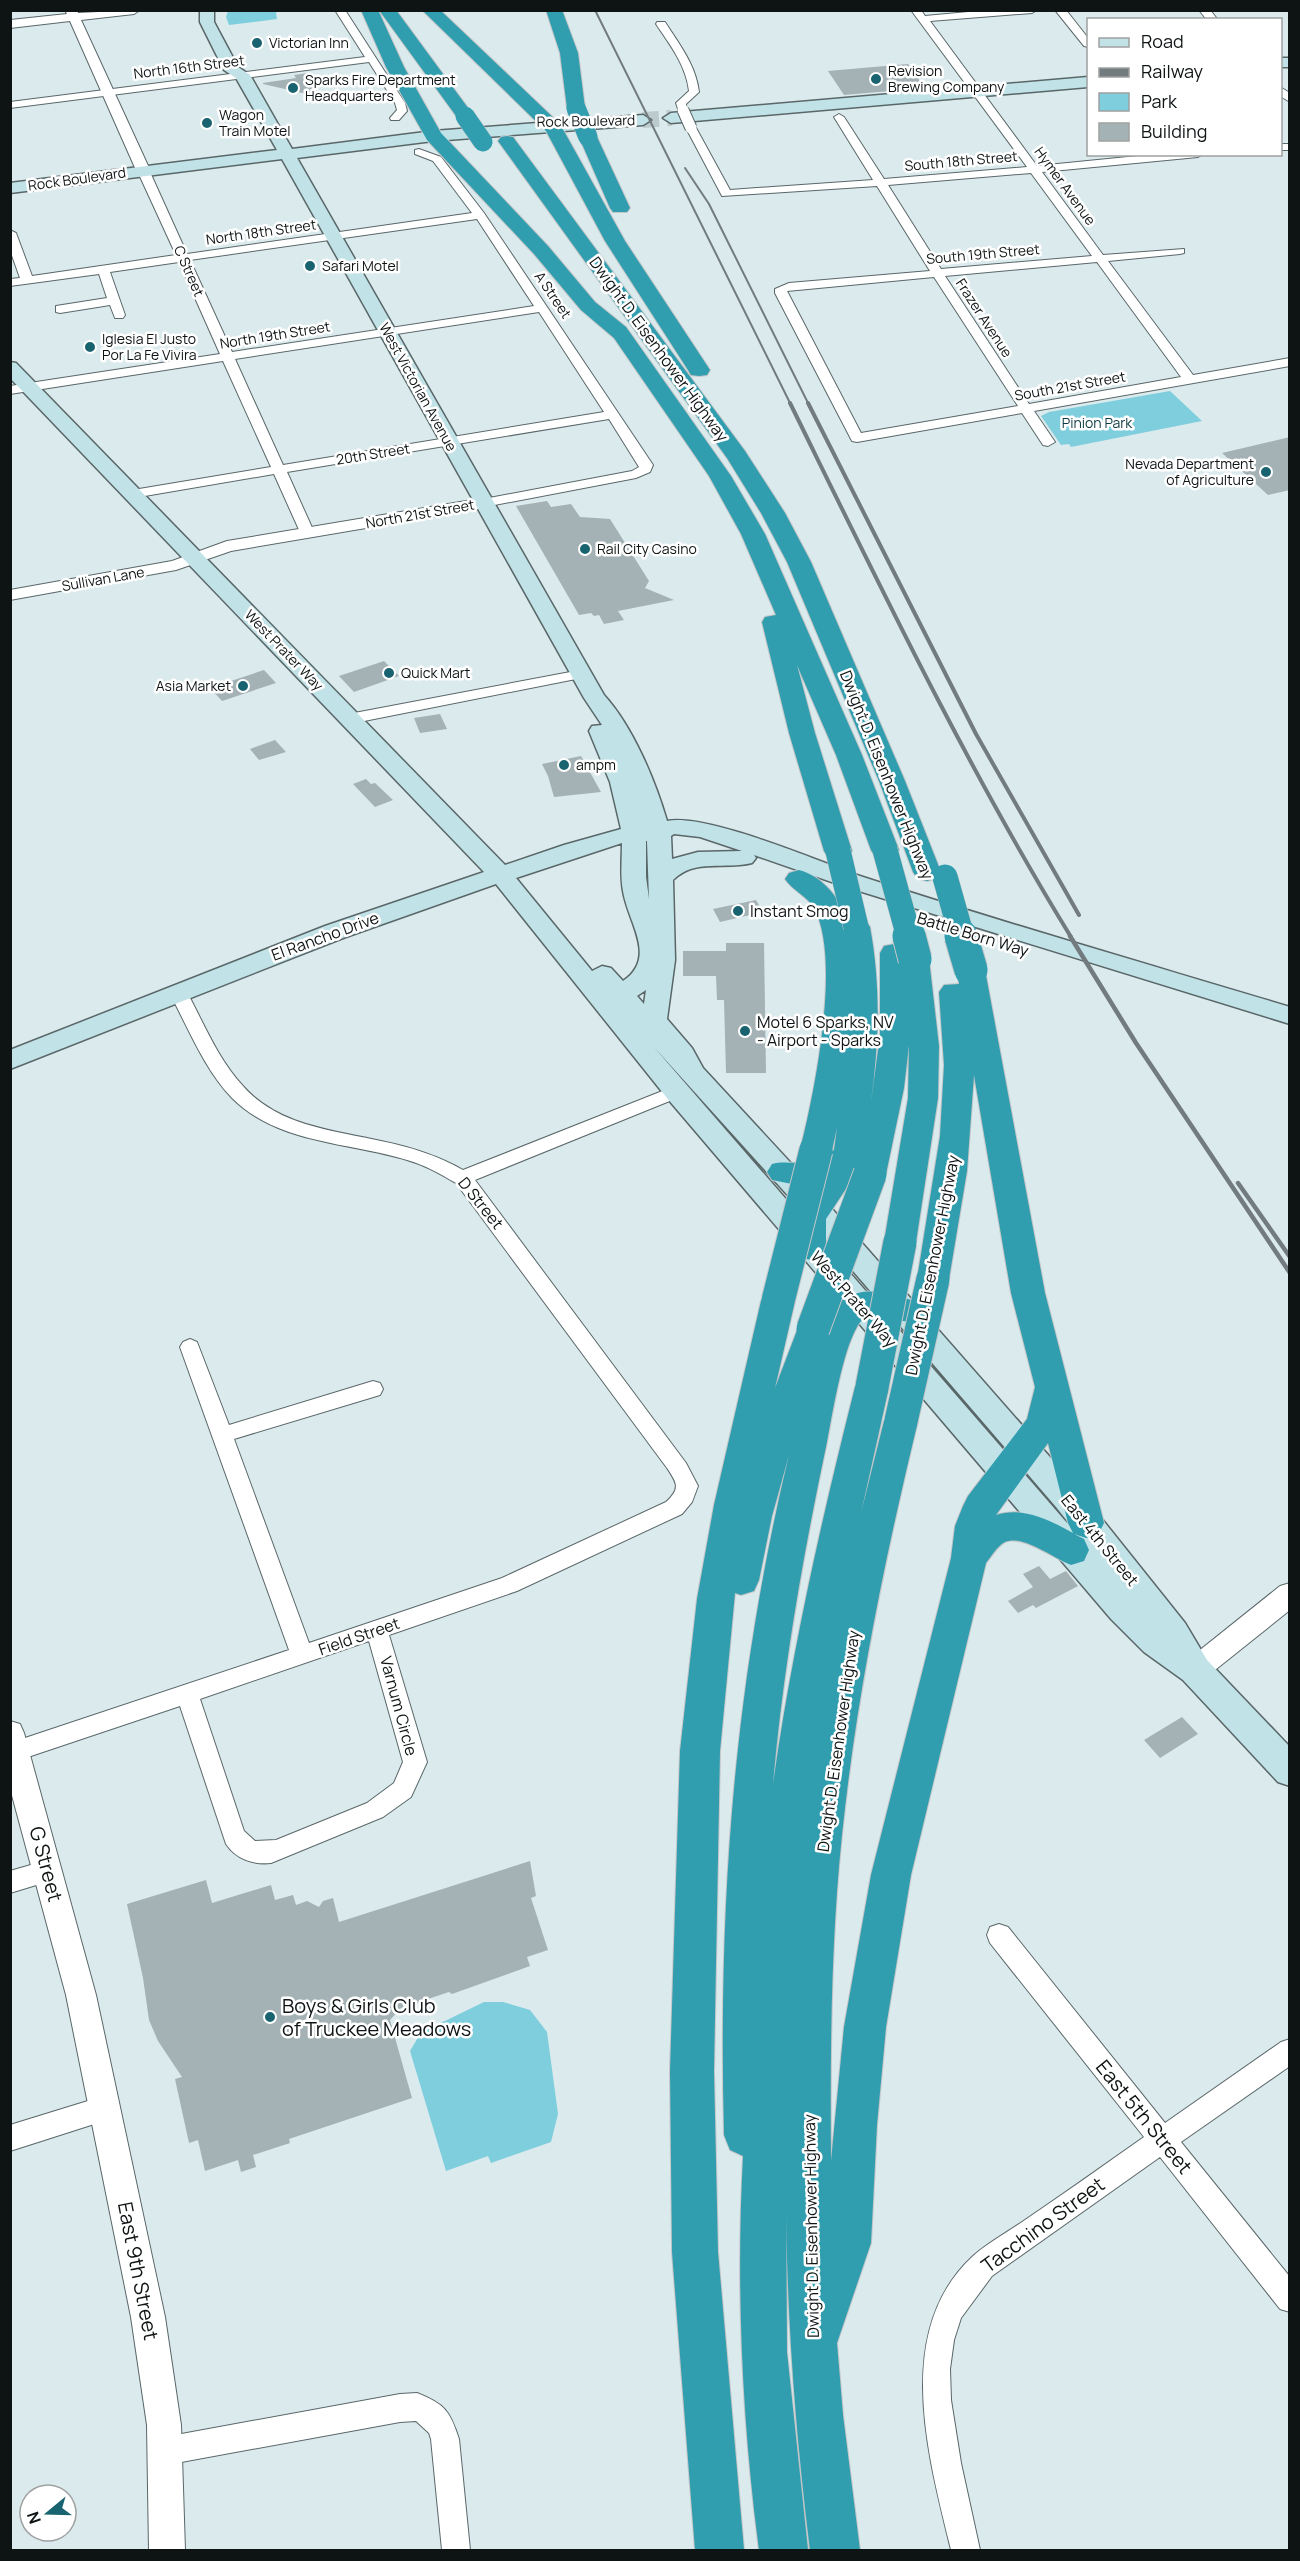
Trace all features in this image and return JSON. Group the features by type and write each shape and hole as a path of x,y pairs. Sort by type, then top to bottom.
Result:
{"highway":[{"path":"369,10 394,67 431,132 534,242 588,306 621,334"},
{"path":"387,10 496,161"},
{"path":"417,10 438,41"},
{"path":"429,10 551,124 615,241 667,319 733,428 737,456"},
{"path":"554,10 569,53 576,108 642,257 668,306 667,319"},
{"name":"Dwight D. Eisenhower Highway","path":"489,115 737,456 773,513 799,562 892,781 931,845 936,874 961,966 959,1102 954,1166 933,1279 901,1421 876,1517 845,1674 825,1811 815,1934 810,2057 809,2206 813,2348 828,2505 835,2550"},
{"name":"Dwight D. Eisenhower Highway","path":"538,219 720,476 753,534 770,570 873,814 885,850 899,898 904,956 924,1046 923,1098 900,1242 872,1387 848,1487 806,1688 781,1865 774,1951 764,2194 764,2352 783,2550"},
{"path":"770,570 769,602 802,733 838,851 856,927 864,978 865,1024 849,1152 841,1173 814,1206 808,1220 806,1231 810,1248"},
{"path":"719,2550 695,2252 692,2071 700,1751 716,1599 732,1505 778,1301 831,1087 837,1047 837,942 828,909 818,893 799,879"},
{"path":"694,1924 711,1779 745,1556 773,1449 813,1329 870,1174 889,1088 904,956"},
{"path":"961,966 1028,1293 1051,1389 1079,1537 1008,1526 988,1533 969,1558"},
{"path":"783,1172 807,1174 829,1167 838,1156 851,1129"},
{"path":"764,2352 748,2187 742,2000 746,1851 765,1670 776,1598 794,1509 837,1333 849,1312 870,1302 879,1302 905,1311"},
{"path":"813,2348 848,2243 862,2048 891,1875 969,1558 974,1526 981,1506 1041,1427 1048,1412 1051,1389"}],"main road":[{"name":"West Victorian Avenue","path":"207,10 207,22 232,70 242,75 581,674 595,698 605,709 644,781 646,833 635,892 649,929 651,966 641,981 622,994"},
{"name":"West Victorian Avenue","path":"220,10 218,20 245,68 242,75"},
{"path":"677,114 1087,82"},
{"name":"Rock Boulevard","path":"143,170 152,166 178,162 431,132 551,124"},
{"name":"Rock Boulevard","path":"10,188 143,170 162,171 286,151"},
{"path":"135,154 178,162"},
{"name":"West Prater Way","path":"10,367 20,389 133,494 500,874 628,1033 783,1172 905,1311"},
{"name":"West Victorian Avenue","path":"595,698 591,712 646,833 659,880 663,960 654,1020 682,1054 684,1083"},
{"path":"644,781 678,811 723,836"},
{"name":"Battle Born Way","path":"646,833 671,827 700,830 723,836 855,882 1290,1016"},
{"name":"Battle Born Way","path":"646,833 672,841 720,849 799,879 1290,1036"},
{"name":"El Rancho Drive","path":"10,1060 323,936 572,850 646,833"},
{"path":"462,834 490,847 503,850 572,850"},
{"path":"659,880 668,869 691,860 744,858"},
{"name":"West Prater Way","path":"553,937 576,950 622,994 684,1083 810,1248 860,1306 1015,1462 1079,1537 1140,1626 1156,1642 1196,1670"},
{"path":"622,994 628,1033"},
{"path":"905,1311 1015,1462"},
{"path":"1196,1670 1290,1771"}],"street":[{"path":"10,24 105,10"},
{"path":"72,14 134,10"},
{"path":"340,10 403,108 395,118"},
{"path":"920,15 1032,10"},
{"path":"1060,10 1087,42"},
{"name":"C Street","path":"72,14 307,532"},
{"name":"Hymer Avenue","path":"920,15 1189,379"},
{"path":"661,24 682,56 694,84 694,92 681,102 677,114"},
{"name":"North 16th Street","path":"10,105 372,58"},
{"name":"South 18th Street","path":"677,114 691,128 726,194 1035,170 1173,156"},
{"name":"Frazer Avenue","path":"839,117 1025,410 1048,442"},
{"name":"A Street","path":"419,152 437,159 480,215 644,460 645,469"},
{"name":"North 18th Street","path":"10,283 480,215"},
{"path":"10,232 27,280"},
{"name":"South 19th Street","path":"857,438 781,293 781,289 1180,251"},
{"path":"103,269 119,315"},
{"path":"60,309 113,301"},
{"name":"North 19th Street","path":"20,389 543,308"},
{"name":"South 21st Street","path":"857,438 1290,362"},
{"name":"20th Street","path":"133,494 614,414"},
{"name":"North 21st Street","path":"195,558 227,546 484,503 636,474 645,469"},
{"name":"Sullivan Lane","path":"10,595 176,565 195,558"},
{"path":"349,719 581,674"},
{"name":"D Street","path":"178,992 223,1074 250,1104 267,1115 306,1130 433,1161 463,1178 674,1462 687,1483 687,1491"},
{"path":"463,1178 479,1169 684,1083"},
{"path":"190,1347 302,1655"},
{"path":"222,1435 373,1389"},
{"name":"Field Street","path":"13,1742 187,1694 517,1581 674,1508 684,1499 687,1491"},
{"path":"1196,1670 1290,1594"},
{"name":"Varnum Circle","path":"187,1694 234,1836 240,1847 263,1854 278,1851 375,1810 403,1790 415,1762 377,1629"},
{"name":"G Street","path":"13,1742 81,1995"},
{"path":"10,1882 48,1871"},
{"name":"East 5th Street","path":"999,1935 1290,2299"},
{"name":"East 9th Street","path":"81,1995 150,2327 161,2394 165,2451 167,2550"},
{"name":"Tacchino Street","path":"965,2550 938,2414 935,2383 938,2348 947,2316 962,2290 982,2266 1290,2051"},
{"path":"10,2138 104,2109"},
{"path":"165,2451 400,2408 417,2407 430,2413 440,2424 445,2439 456,2550"}],"green space":[{"path":"228,11 278,11 277,19 229,25 226,17"},
{"name":"Pinion Park","path":"1170,391 1202,421 1071,447 1069,444 1061,445 1041,416 1049,412"},
{"path":"484,2002 503,2002 530,2010 547,2032 558,2114 551,2142 491,2163 488,2156 446,2171 410,2051 423,2029"}],"building":[{"name":"Revision Brewing Company","path":"908,64 925,88 844,95 828,71"},
{"name":"Sparks Fire Department Headquarters","path":"308,73 320,97 263,84 296,78 294,75"},
{"name":"Nevada Department of Agriculture","path":"1290,437 1290,490 1268,495 1222,453"},
{"name":"Rail City Casino","path":"547,501 551,507 571,504 580,517 610,519 649,581 645,588 674,600 618,611 624,620 604,624 599,615 594,616 591,613 579,615 516,506"},
{"path":"384,661 399,676 354,692 339,676"},
{"name":"Asia Market","path":"264,670 276,683 222,701 210,688"},
{"path":"440,714 447,729 420,733 414,718"},
{"path":"275,740 286,752 259,760 250,749"},
{"path":"581,756 601,792 554,797 542,764"},
{"path":"366,779 371,784 375,783 393,800 375,807 353,784"},
{"name":"Instant Smog","path":"756,900 763,912 720,922 713,909"},
{"name":"Motel 6 Sparks, NV - Airport - Sparks","path":"726,943 764,943 766,1073 726,1073 724,1000 717,1000 716,976 683,976 683,951 726,951"},
{"path":"1039,1566 1050,1579 1066,1571 1078,1586 1036,1608 1033,1605 1018,1613 1008,1601 1033,1587 1023,1574"},
{"path":"1182,1717 1198,1734 1160,1758 1144,1740"},
{"name":"Boys & Girls Club of Truckee Meadows","path":"530,1861 536,1896 531,1898 548,1950 527,1957 530,1966 452,1994 449,1992 401,2008 390,2020 412,2098 289,2139 290,2143 253,2155 256,2167 241,2172 238,2160 205,2171 198,2140 189,2143 175,2079 182,2077 158,2041 149,2020 143,1978 127,1904 206,1880 212,1903 271,1885 275,1900 293,1895 296,1905 307,1901 319,1907 323,1901 333,1898 339,1922"}],"tunnel":[{"path":"643,120 671,118"}],"railway":[{"path":"595,10 791,405"},
{"path":"685,168 709,204 808,403"},
{"path":"790,403 959,741 1071,937"},
{"path":"808,403 976,734 1079,915"},
{"path":"1070,936 1136,1043 1290,1273"},
{"path":"1238,1183 1290,1257"}],"place":[{"name":"Victorian Inn","path":"257,43"},
{"name":"Revision Brewing Company","path":"876,79"},
{"name":"Sparks Fire Department Headquarters","path":"293,88"},
{"name":"Wagon Train Motel","path":"207,123"},
{"name":"Safari Motel","path":"310,266"},
{"name":"Iglesia El Justo Por La Fe Vivira","path":"90,347"},
{"name":"Nevada Department of Agriculture","path":"1266,472"},
{"name":"Rail City Casino","path":"585,549"},
{"name":"Quick Mart","path":"389,673"},
{"name":"Asia Market","path":"243,686"},
{"name":"ampm","path":"564,765"},
{"name":"Instant Smog","path":"738,911"},
{"name":"Motel 6 Sparks, NV - Airport - Sparks","path":"745,1031"},
{"name":"Boys & Girls Club of Truckee Meadows","path":"270,2017"}]}
